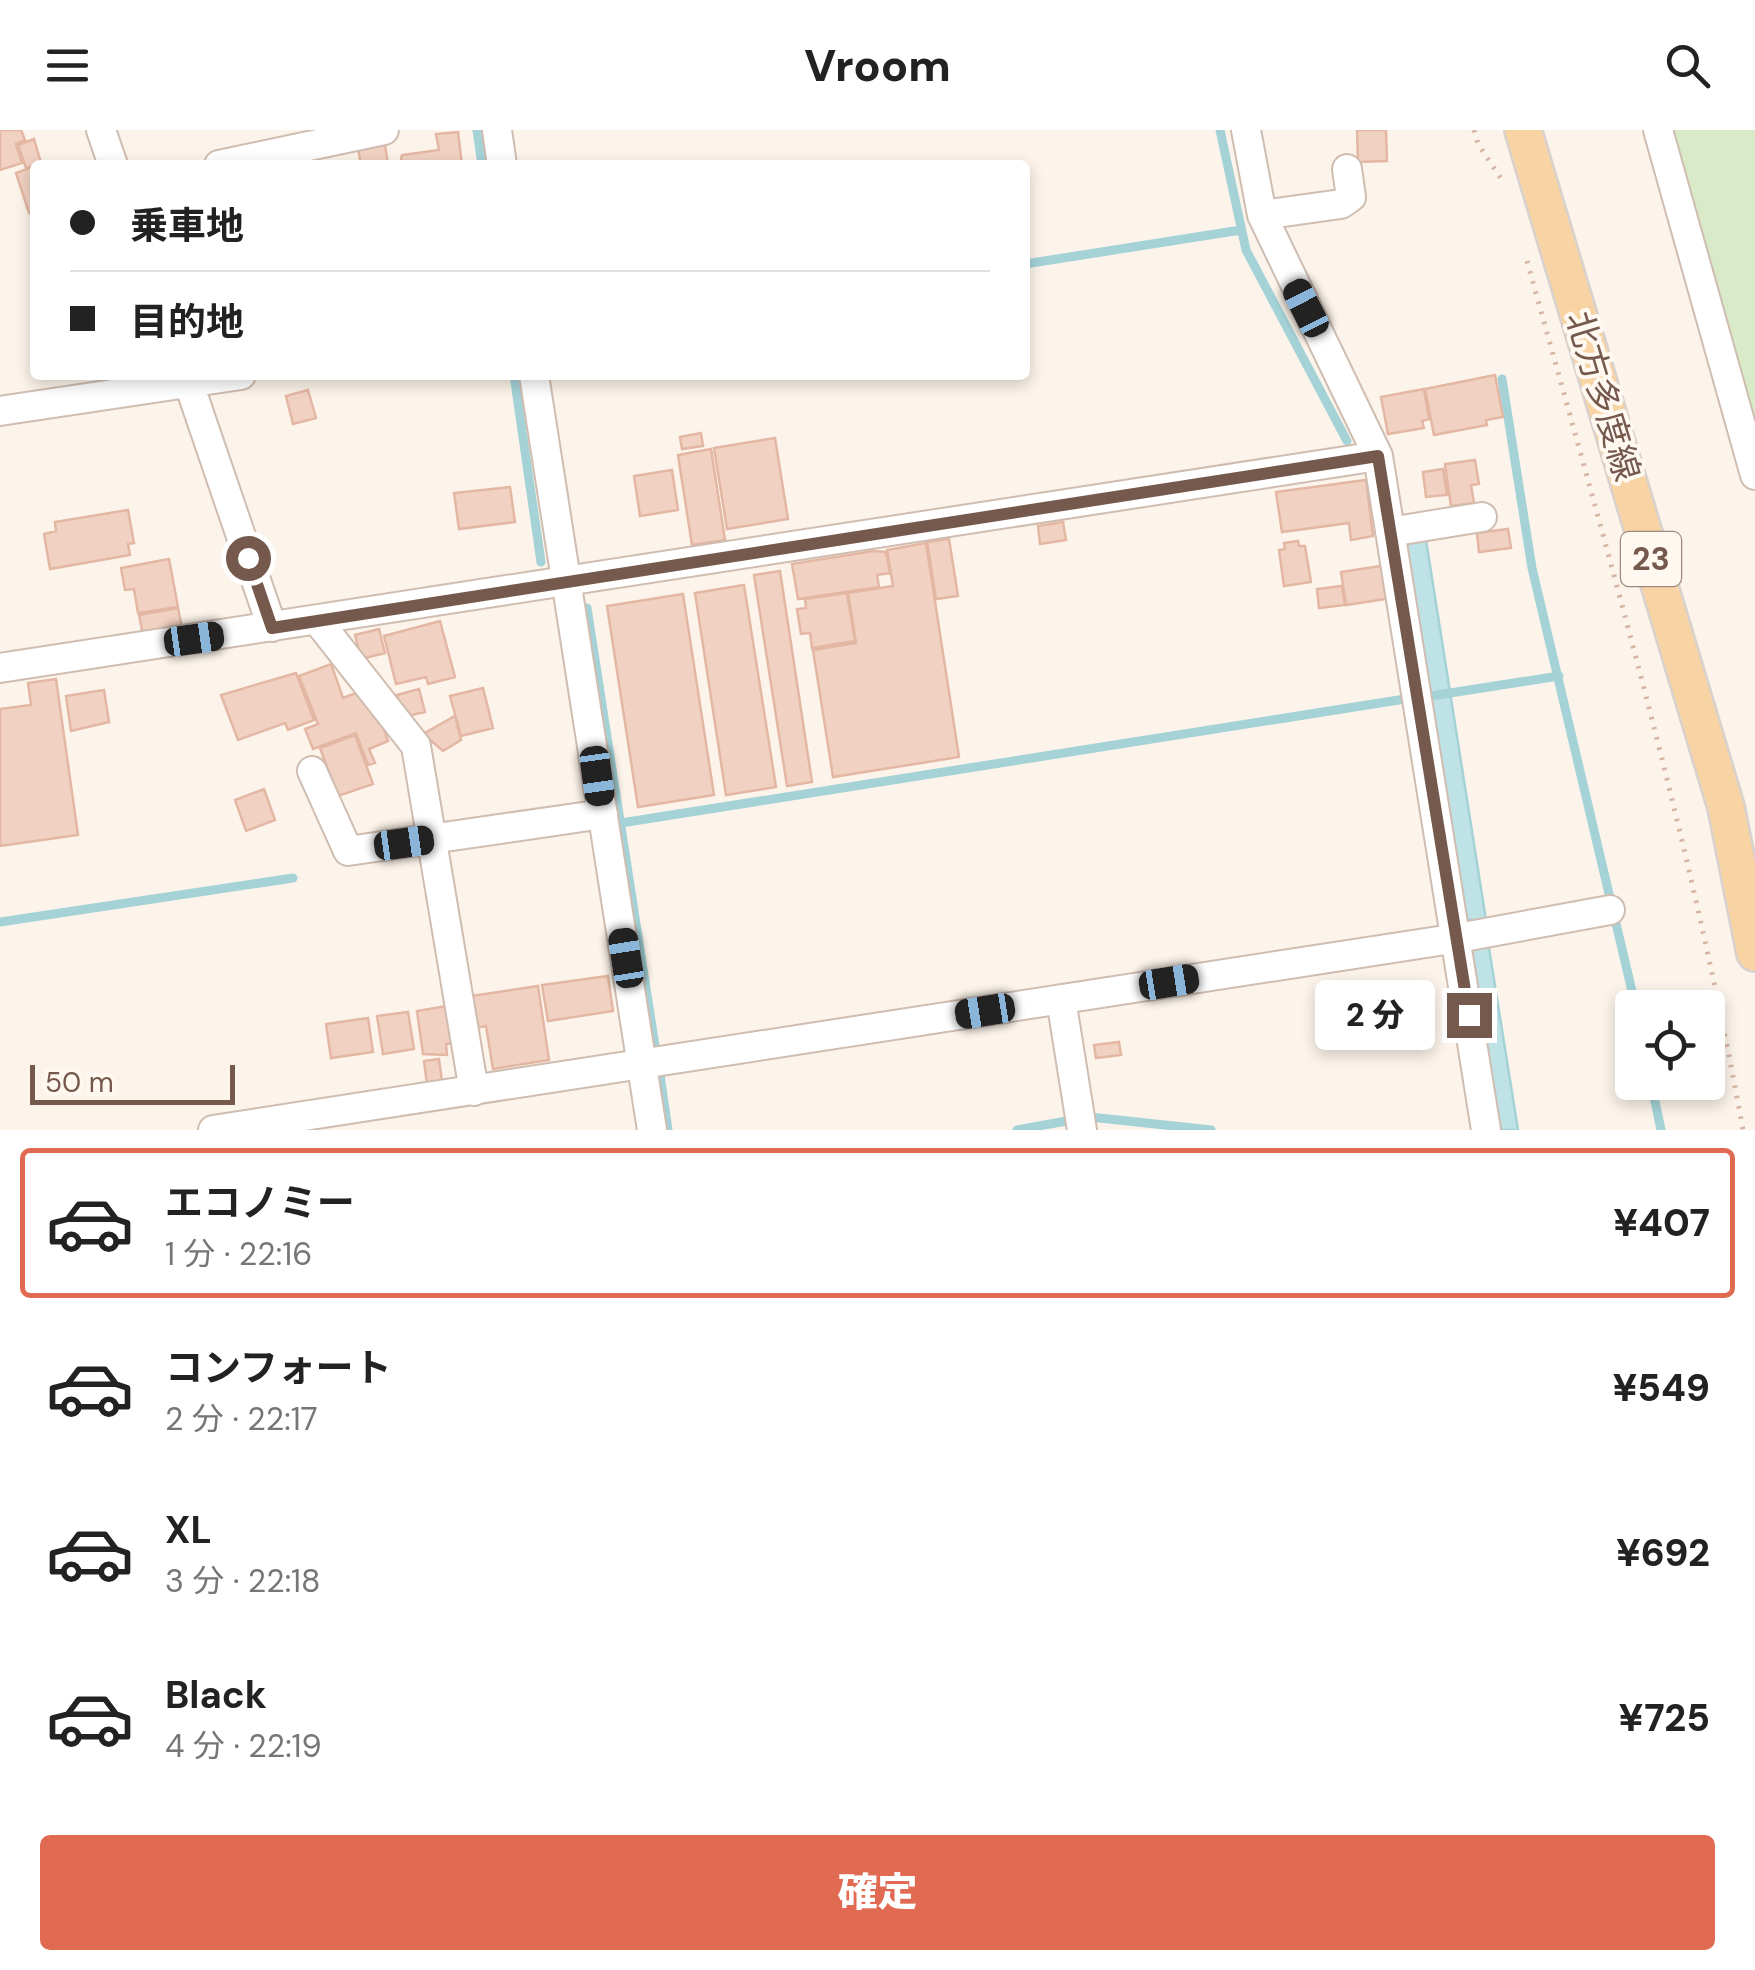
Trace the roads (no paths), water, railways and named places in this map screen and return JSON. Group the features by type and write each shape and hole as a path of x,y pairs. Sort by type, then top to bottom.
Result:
{"main road":[{"name":"北方多度線","path":"1524,130 1520,177 1726,807 1755,953"}],"street":[{"path":"101,130 111,160"},
{"path":"243,160 384,130"},
{"path":"497,130 501,160"},
{"path":"1246,130 1262,215 1378,456 1486,1130"},
{"path":"1514,130 1520,177"},
{"path":"1658,130 1755,475"},
{"path":"1262,215 1341,204 1350,197 1347,169"},
{"path":"0,410 77,387 173,380"},
{"path":"187,380 272,628"},
{"path":"535,380 652,1130"},
{"path":"0,668 1378,456"},
{"path":"1390,532 1482,517"},
{"path":"318,620 416,746 474,1091"},
{"path":"312,771 348,851 603,814"},
{"path":"213,1130 1458,938 1610,910"},
{"path":"1061,999 1082,1130"}],"water":[{"path":"1426,540 1486,920 1465,920 1406,543"},
{"path":"1488,942 1518,1130 1498,1130 1470,948"}],"waterway":[{"path":"477,130 481,160"},
{"path":"1220,130 1246,250 1347,441"},
{"path":"1030,263 1241,230"},
{"path":"1502,379 1532,568 1632,990"},
{"path":"515,380 541,562"},
{"path":"587,608 655,1046"},
{"path":"1431,696 1559,676"},
{"path":"621,823 1405,699"},
{"path":"0,922 293,878"},
{"path":"660,1075 668,1130"},
{"path":"1655,1100 1661,1130"},
{"path":"1090,1117 1211,1130"},
{"path":"1017,1130 1072,1120"}]}
